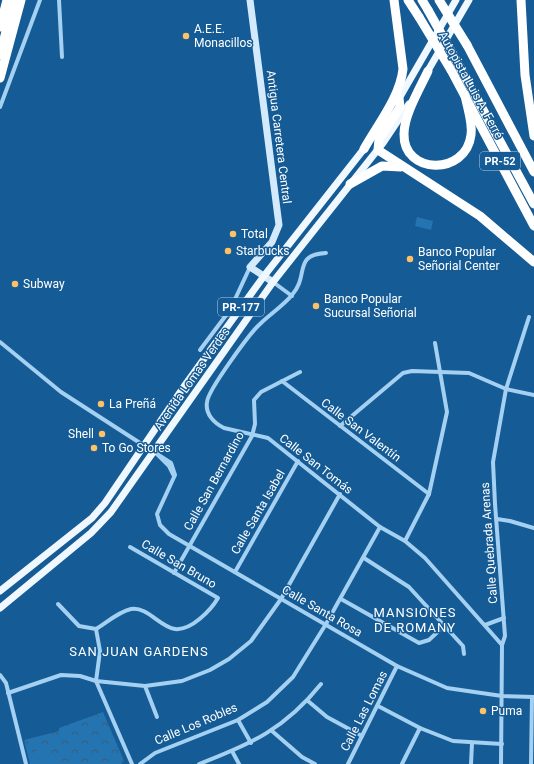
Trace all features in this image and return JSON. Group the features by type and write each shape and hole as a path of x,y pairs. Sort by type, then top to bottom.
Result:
{"highway":[{"path":"0,26 7,0"},
{"path":"364,148 398,90 402,78 403,69 394,0"},
{"name":"Autopista Luis A. Ferré","path":"408,0 465,95 534,226"},
{"path":"422,0 534,204"},
{"name":"Autopista Luis A. Ferré","path":"439,0 466,44 534,172"},
{"path":"521,0 525,75 534,136"},
{"path":"0,55 19,1"},
{"path":"0,78 19,1"},
{"path":"428,71 404,129 405,144 410,153 417,160 430,165 441,165 454,161 466,150 472,131 465,95"},
{"path":"398,98 400,107 379,139 378,150 480,216 534,262"},
{"path":"350,184 382,166 388,165 407,168"}],"main road":[{"name":"Avenida Lomas Verdes","path":"0,591 92,518 105,503 264,276 386,120 456,0"},
{"name":"Avenida Lomas Verdes","path":"0,608 99,526 156,454 273,282 378,150 395,126 469,0"}],"street":[{"path":"0,107 40,0"},
{"path":"59,0 62,57"},
{"name":"Antigua Carretera Central","path":"250,0 279,225 272,242 250,267"},
{"name":"Calle San Tomás","path":"326,253 313,254 306,259 298,288 292,296 259,325 214,387 206,402 209,416 218,425 252,436 268,438 380,527 405,541 425,558 502,645"},
{"path":"200,350 230,310 250,267 292,296"},
{"name":"Calle Quebrada Arenas","path":"501,764 502,645 505,636 493,462 506,389 529,317"},
{"name":"Calle Santa Rosa","path":"0,342 61,392 144,447 156,454 161,455 173,466 174,478 159,509 158,520 163,530 188,547 281,598 397,666 447,688 502,696 533,697"},
{"path":"405,541 429,494 447,412 435,343"},
{"path":"340,426 403,373 412,371 469,374 506,389 534,394"},
{"name":"Calle San Bernardino","path":"174,573 252,436 255,424 254,400 261,392 300,372"},
{"name":"Calle San Valentín","path":"282,381 429,494"},
{"name":"Calle Santa Isabel","path":"235,572 298,461"},
{"path":"8,693 61,675 80,676 96,681 145,686 182,681 210,670 229,660 251,640 281,598 340,494"},
{"path":"497,519 510,520 534,528"},
{"name":"Calle Los Robles","path":"140,764 155,752 238,720 267,702 293,677 341,599 380,527"},
{"name":"Calle San Bruno","path":"96,629 131,609 140,610 175,629 187,626 204,616 218,598 130,547"},
{"path":"364,558 409,587 463,646 464,654"},
{"path":"341,599 419,643 429,640 445,626"},
{"path":"58,604 79,626 96,629 100,651 96,681 132,764"},
{"path":"485,625 504,618"},
{"name":"Calle Las Lomas","path":"348,764 397,666"},
{"path":"0,676 6,683 26,764"},
{"path":"199,764 250,743 272,731 308,701 321,684"},
{"path":"145,686 157,717"},
{"path":"531,764 533,697"},
{"path":"308,701 327,717 362,736"},
{"path":"378,706 420,728 453,741 502,744"},
{"path":"238,720 250,743"},
{"path":"402,764 420,728"},
{"path":"272,731 302,757 315,764"},
{"path":"471,764 472,743"},
{"path":"232,751 239,764"}],"green space":[{"path":"417,217 433,221 431,230 415,226"},
{"path":"103,712 124,761 121,764 30,764 24,740 59,731 59,728"},
{"path":"45,743 50,761 41,764 35,746"}],"place":[{"name":"A.E.E. Monacillos","path":"186,36"},
{"name":"Total","path":"233,234"},
{"name":"Starbucks","path":"228,251"},
{"name":"Banco Popular Señorial Center","path":"410,259"},
{"name":"Subway","path":"15,284"},
{"name":"Banco Popular Sucursal Señorial","path":"316,306"},
{"name":"La Preñá","path":"101,404"},
{"name":"Shell","path":"102,434"},
{"name":"To Go Stores","path":"94,448"},
{"name":"Puma","path":"483,711"}],"district":[{"name":"MANSIONES DE ROMANY","path":"415,620"},
{"name":"SAN JUAN GARDENS","path":"139,651"}]}
